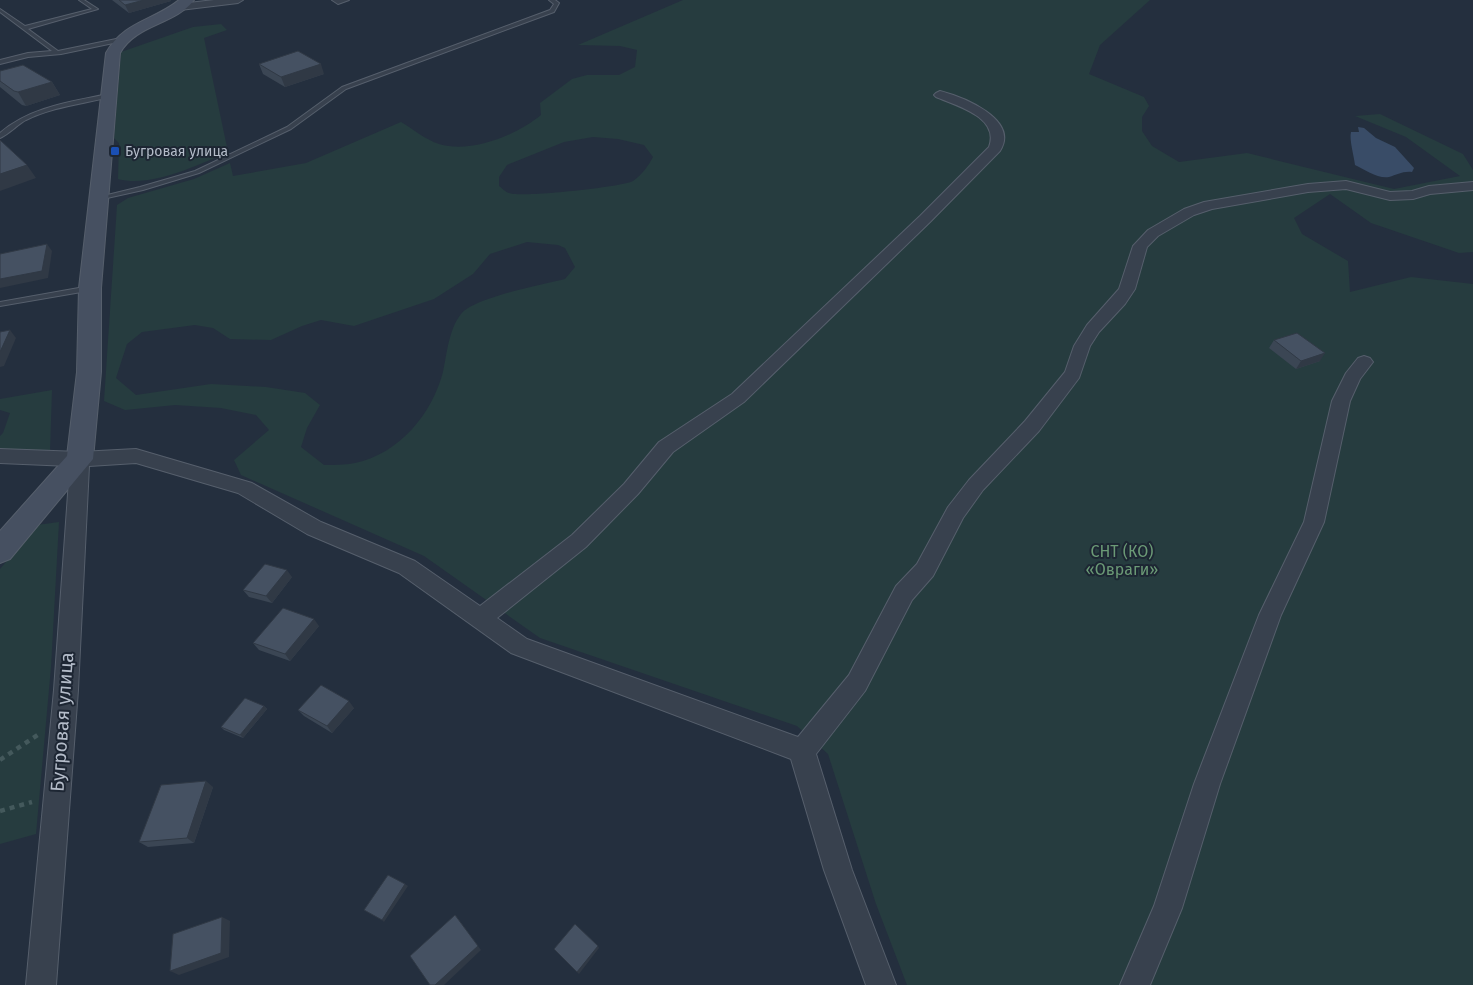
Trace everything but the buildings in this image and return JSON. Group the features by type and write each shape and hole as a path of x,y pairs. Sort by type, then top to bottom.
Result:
{"street":[{"path":"0,550 80,459 85,427 89,372 90,288 113,53 121,40 183,3 238,0"},
{"path":"480,619 579,540 631,489 666,447 738,398 925,220 996,148 998,137 995,126 985,116 940,95"},
{"path":"802,751 857,683 904,593 925,570 955,513 976,485 1032,426 1073,374 1082,346 1093,329 1119,301 1127,289 1140,246 1153,233 1189,212 1209,206 1308,188 1346,185 1390,196 1413,195 1429,190 1473,186"},
{"path":"1135,985 1168,908 1207,784 1270,615 1314,522 1341,401 1352,377 1364,362"},
{"path":"0,456 80,459 136,456 245,488 314,528 407,567 519,646 802,751"},
{"name":"Бугровая улица","path":"41,985 63,726 80,459"},
{"path":"802,751 816,804 855,920 881,985"}],"lane":[{"path":"25,28 96,9 81,0"},
{"path":"334,0 338,3 347,0"},
{"path":"98,198 141,189 197,172 220,162 289,128 344,88 552,11 558,3 551,0"},
{"path":"0,10 56,52"},
{"path":"0,62 28,55 121,40"},
{"path":"0,136 17,123 37,113 108,96"},
{"path":"0,304 90,288"}],"path":[{"path":"0,760 41,733 63,726"},
{"path":"0,811 57,796"}],"green space":[{"name":"СНТ (КО) «Овраги»","path":"683,0 1150,0 1100,45 1089,74 1144,97 1149,106 1142,117 1142,131 1152,146 1179,162 1247,153 1394,189 1460,176 1406,137 1355,116 1380,114 1463,154 1473,170 1473,252 1459,253 1371,223 1330,194 1294,218 1302,234 1348,261 1350,292 1411,277 1473,284 1473,985 907,985 876,904 828,754 797,726 540,638 424,556 241,475 234,460 269,430 256,415 221,408 175,405 125,410 104,401 117,205 128,198 194,179 230,163 233,176 306,163 401,122 439,144 465,146 493,141 519,129 541,115 540,103 572,79 587,75 619,75 635,67 637,50 620,46 578,45","holes":["593,137 618,139 644,145 653,157 639,176 633,181 625,183 592,189 531,194 509,193 499,186 499,177 507,165 564,142","527,242 558,245 565,248 575,267 565,279 494,297 480,302 461,314 451,334 443,372 431,403 411,430 386,451 371,458 351,464 324,465 301,447 307,428 320,405 305,393 266,387 211,384 136,395 116,378 127,344 142,332 195,325 213,328 230,339 271,340 321,320 354,326 434,299 473,274 490,254"]},
{"path":"221,24 227,30 204,38 228,152 189,169 159,178 131,181 118,179 119,143 114,138 121,52 193,27"},
{"path":"52,390 50,452 0,452 0,436 3,433 10,413 0,410 0,399"},
{"path":"59,522 51,667 36,834 0,844 0,569 37,525"}],"water":[{"path":"1358,127 1364,128 1376,138 1395,147 1414,168 1412,172 1380,177 1355,165 1351,132 1359,132"}],"place":[{"name":"Бугровая улица","path":"115,151"}]}
